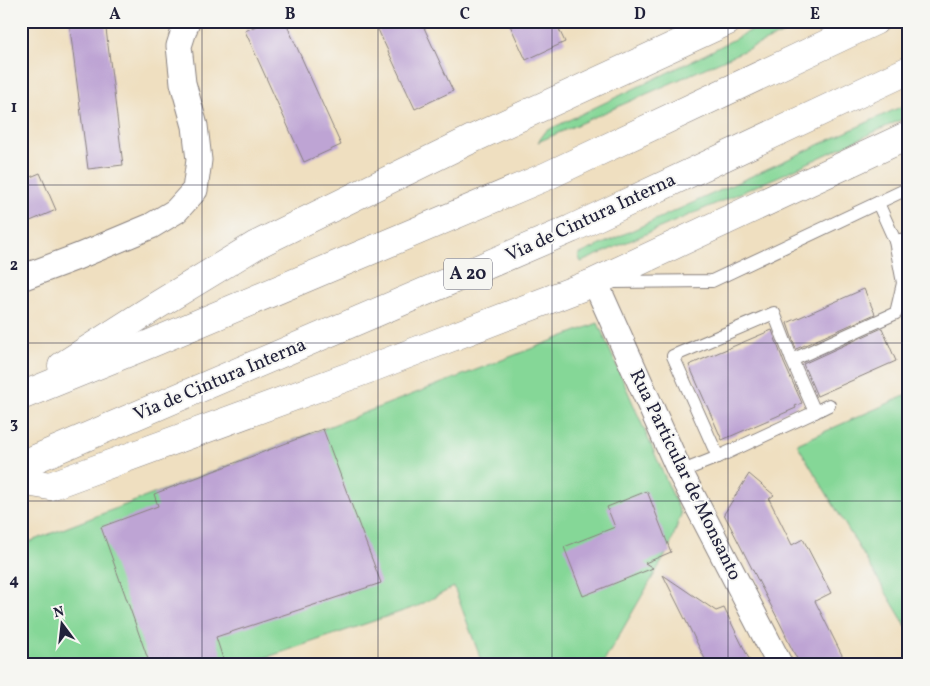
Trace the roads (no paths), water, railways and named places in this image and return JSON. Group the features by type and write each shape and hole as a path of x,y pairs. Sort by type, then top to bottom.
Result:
{"highway":[{"path":"21,394 156,306 256,245 470,140 728,21"},
{"path":"21,394 162,339 547,176 874,21"},
{"name":"Via de Cintura Interna","path":"21,465 572,229 909,70"},
{"path":"21,481 50,486 377,366 595,282 909,135"}],"street":[{"path":"21,278 151,226 176,211 195,190 199,160 194,126 183,83 179,46 188,21"},
{"name":"Rua Particular de Monsanto","path":"595,282 680,472 780,665"}],"lane":[{"path":"595,282 712,281 909,188"},
{"path":"792,360 896,313 902,283 896,242 878,203"},
{"path":"896,242 909,238"},
{"path":"718,457 673,356 774,313 815,412"},
{"path":"680,472 718,457 829,405"}]}
